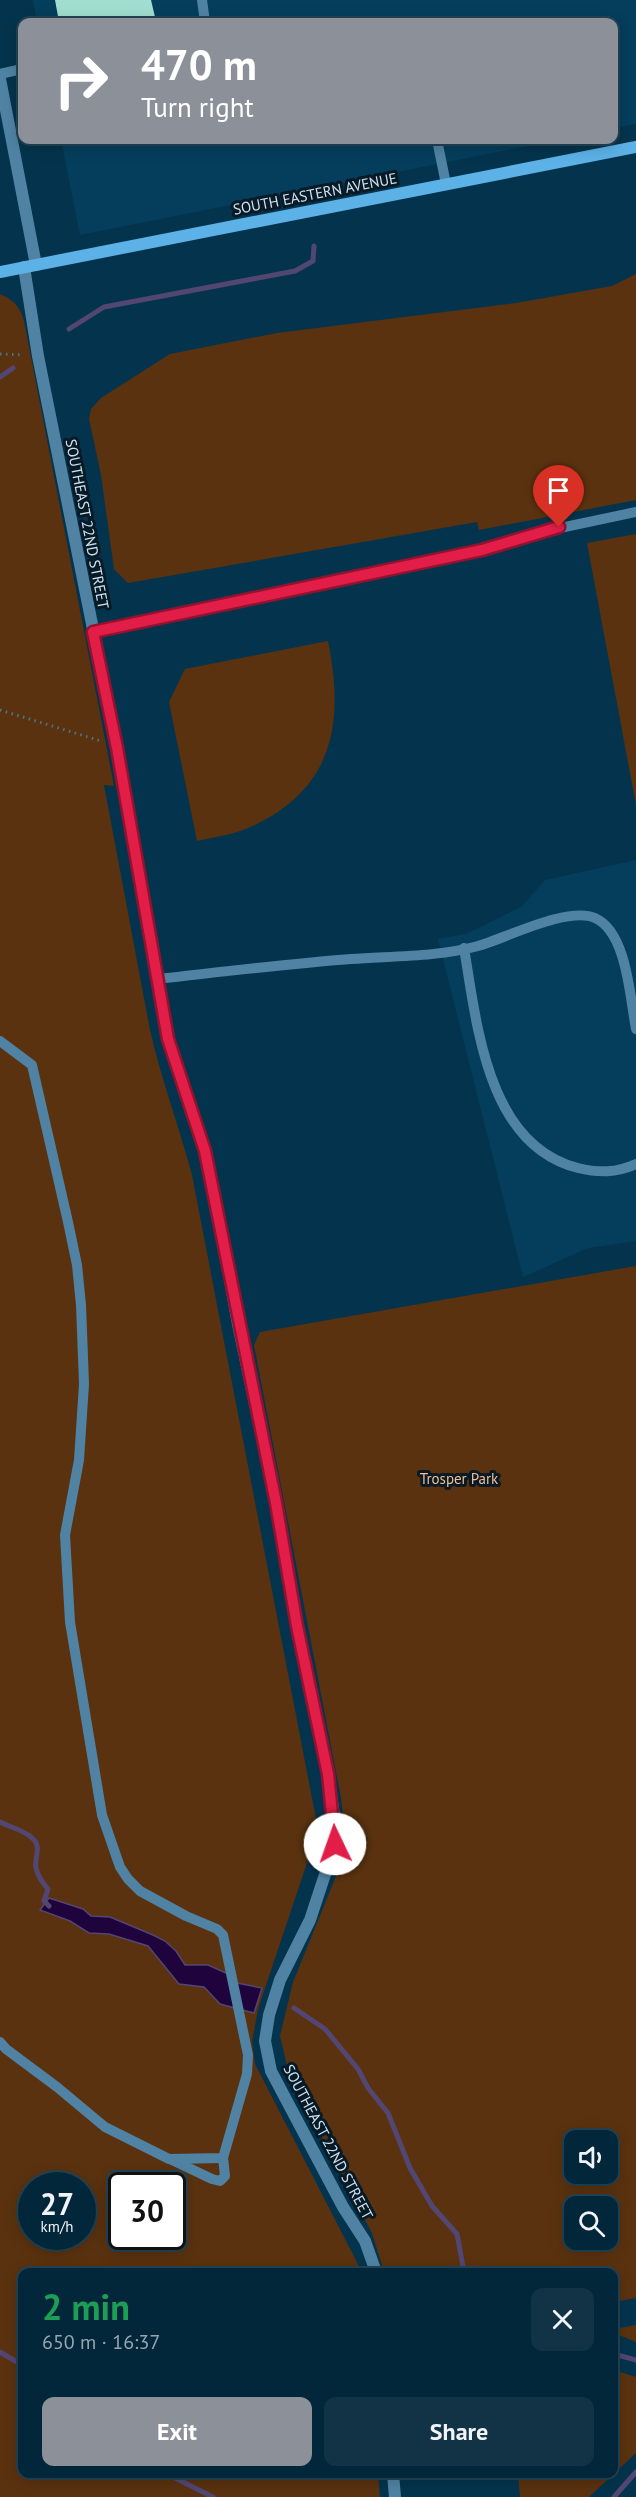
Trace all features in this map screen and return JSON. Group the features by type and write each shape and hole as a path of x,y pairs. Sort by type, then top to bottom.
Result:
{"main road":[{"name":"SOUTH EASTERN AVENUE","path":"0,272 636,147"}],"street":[{"name":"SOUTHEAST 22ND STREET","path":"0,79 30,266 38,356 117,748 168,1039 205,1151 213,1186 238,1324 276,1503 297,1626 328,1774 334,1815 335,1844 325,1877 310,1920 280,1980 269,2015 265,2041 271,2071 364,2241 374,2268"},
{"path":"393,2478 395,2497"}],"lane":[{"path":"202,0 204,18"},
{"path":"0,74 18,70"},
{"path":"438,144 446,184"},
{"path":"93,632 482,550 546,530 636,512"},
{"path":"157,979 464,948 477,946 539,923 575,915 594,917 612,932 623,957 636,1029"},
{"path":"464,948 486,1060 500,1098 520,1130 534,1146 562,1164 605,1173 636,1164"},
{"path":"0,1041 32,1065 77,1265 84,1384 79,1460 65,1535 70,1622 102,1815 120,1867 140,1891 186,1916 217,1929 223,1935 248,2055 247,2074 223,2157 225,2176 220,2181 212,2180 105,2127 0,2042"},
{"path":"170,2159 223,2157"}],"path":[{"path":"0,354 38,356"},
{"path":"0,710 97,739 117,748"}],"shaded area":[{"path":"33,0 636,0 636,124 618,127 618,18 36,18"},
{"path":"62,144 538,144 80,235"},
{"path":"636,860 636,1241 588,1248 523,1277 438,939 466,934 521,907 545,880"},
{"path":"49,1898 83,1909 91,1916 110,1917 153,1935 165,1941 176,1951 185,1965 208,1965 226,1973 237,1983 262,1988 254,2013 220,2004 204,1987 179,1984 148,1946 109,1934 89,1933 70,1921 40,1910"}],"green space":[{"path":"636,274 636,500 479,530 477,522 128,583 114,569 101,475 89,419 91,409 101,398 170,354 277,333 516,303 612,286"},
{"path":"0,294 16,304 24,321 114,786 104,785 150,1030 192,1175 316,1819 314,1842 258,2009 252,2042 255,2064 360,2268 18,2268 18,2478 378,2478 380,2497 0,2497"},
{"path":"636,534 636,805 587,543"},
{"path":"328,641 335,698 333,724 328,748 317,771 302,791 282,809 255,825 233,833 197,841 169,702 185,669"},
{"name":"Trosper Park","path":"636,1266 636,2298 618,2301 618,2268 383,2268 372,2233 289,2074 280,2036 293,1982 339,1869 345,1834 341,1798 254,1345 260,1332"},
{"path":"636,2325 636,2342 618,2335 618,2328"},
{"path":"618,2371 636,2377 636,2453 618,2470"},
{"path":"518,2478 610,2478 589,2497 520,2497"}],"building":[{"path":"55,0 151,0 155,17 149,18 58,18"}],"waterway":[{"path":"69,329 104,307 295,271 313,261 314,246"},
{"path":"0,377 13,368"},
{"path":"0,1822 24,1832 35,1840 37,1844 36,1868 39,1877 48,1889 44,1901 49,1906"},
{"path":"294,2008 325,2029 358,2069 368,2088 388,2113 410,2168 432,2206 457,2234 463,2268"},
{"path":"0,2352 18,2363"},
{"path":"618,2355 636,2360"},
{"path":"614,2497 636,2472"},
{"path":"175,2478 213,2497"}],"route":[{"path":"335,1844 334,1815 328,1774 297,1626 276,1503 238,1324 213,1186 205,1151 168,1039 117,748 93,632 482,550 559,527"}]}
